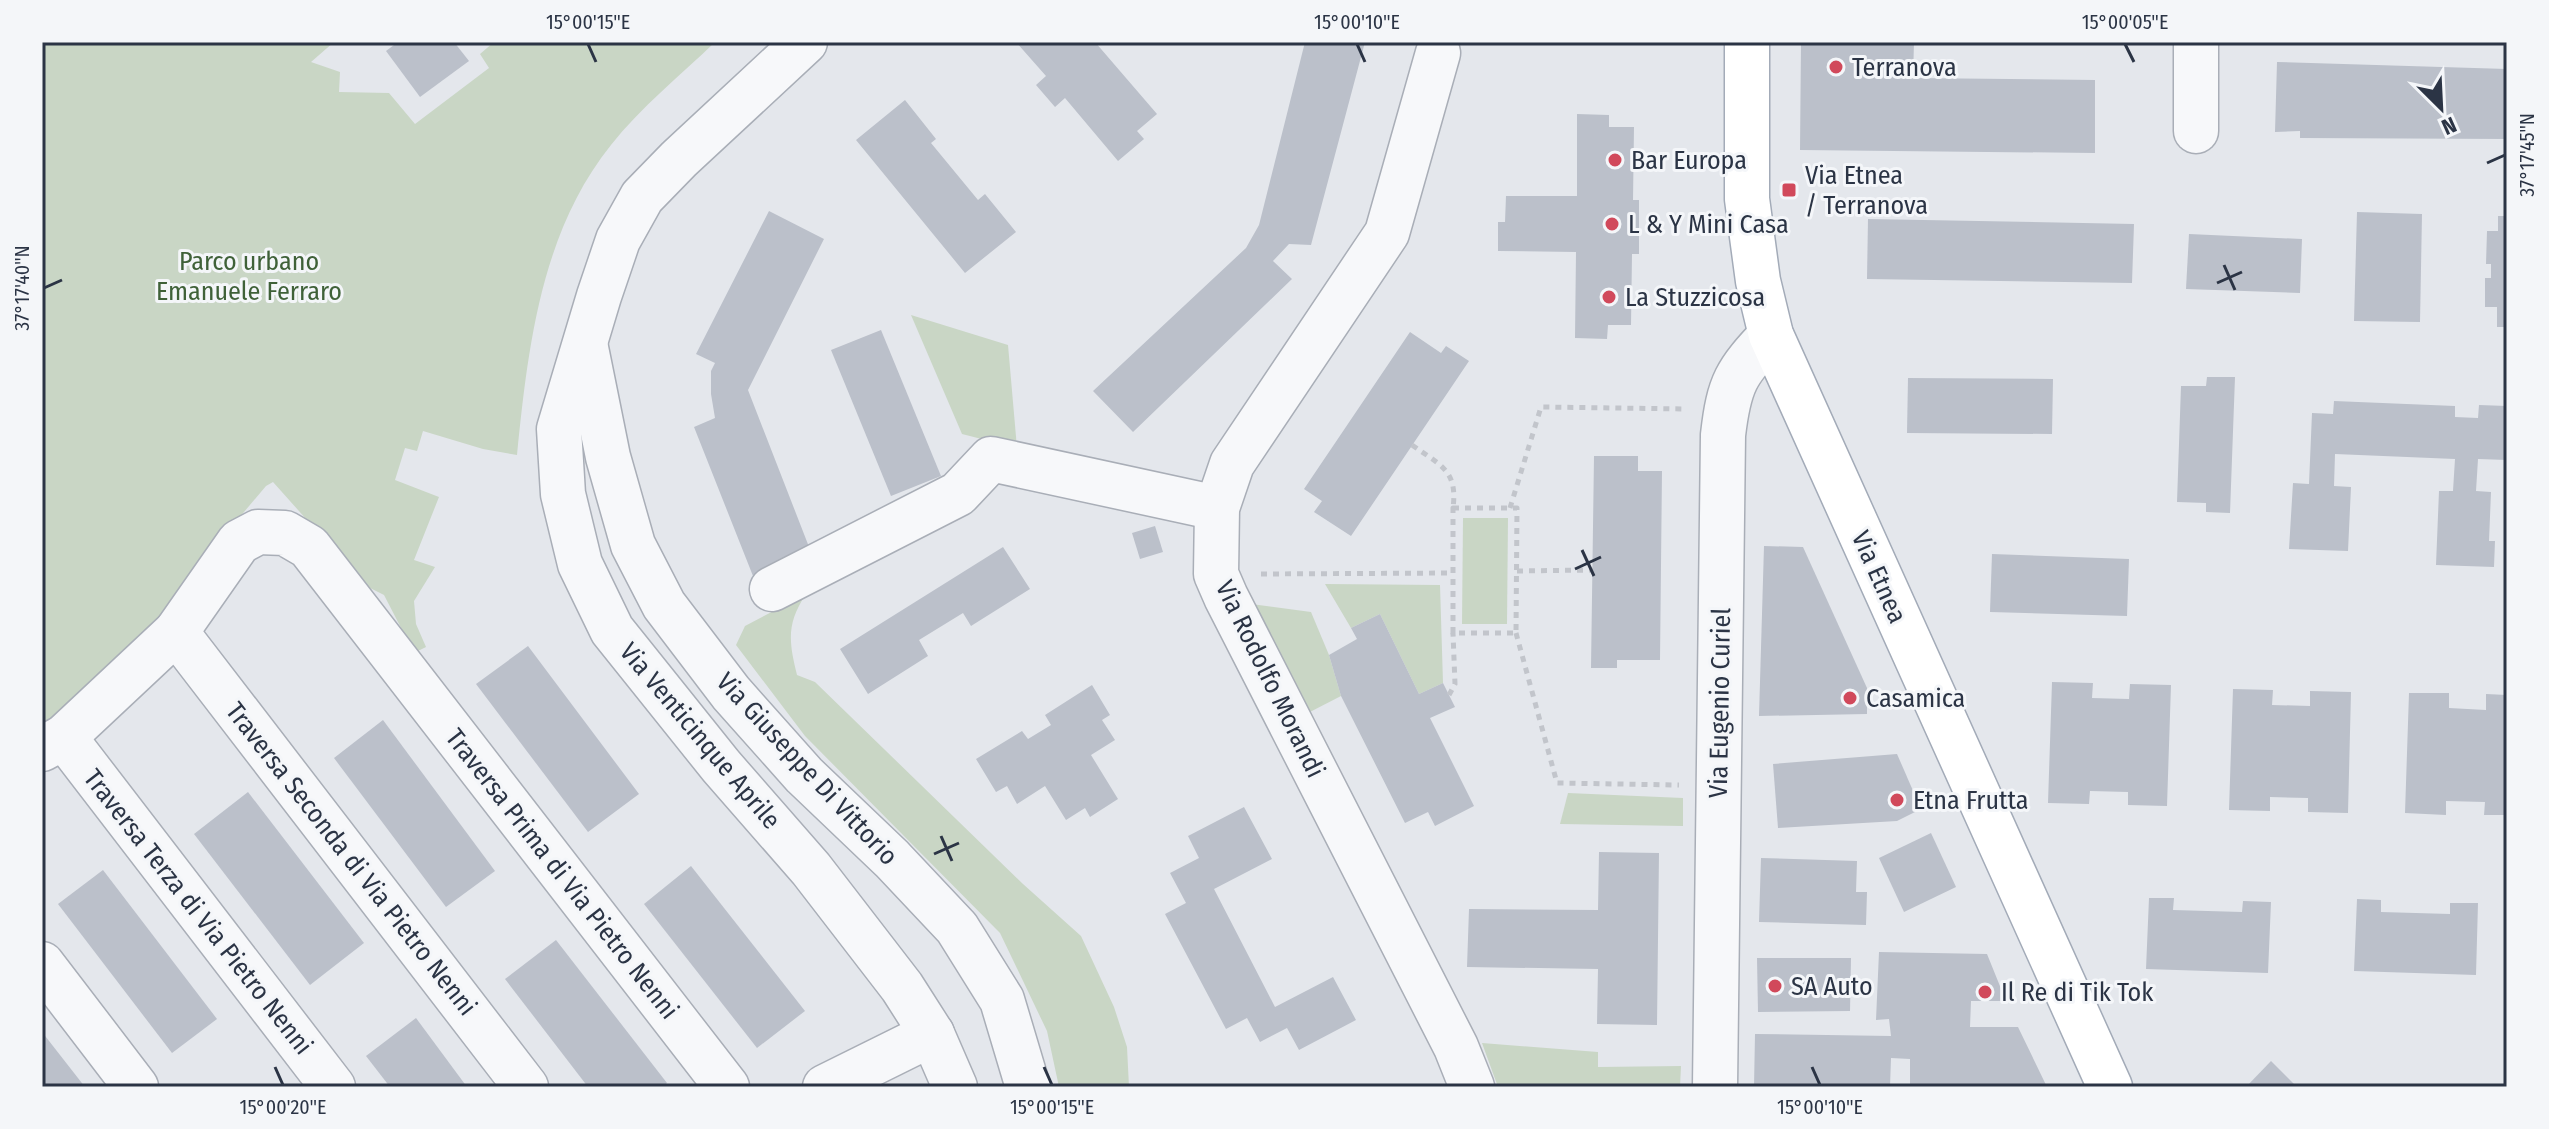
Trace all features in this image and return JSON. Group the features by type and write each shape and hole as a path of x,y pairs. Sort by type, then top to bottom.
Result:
{"main road":[{"name":"Via Etnea","path":"1747,42 1747,199 1758,281 1771,335 2110,1087"}],"street":[{"name":"Via Giuseppe Di Vittorio","path":"805,42 642,197 618,240 585,346 608,457 633,545 664,605 731,693 804,775 892,859 957,928 1002,1000 1028,1087"},
{"path":"2196,42 2196,131"},
{"name":"Via Rodolfo Morandi","path":"1438,53 1387,233 1232,464 1217,508 1216,574 1456,1047 1472,1087"},
{"name":"Via Eugenio Curiel","path":"1715,1087 1723,435 1730,390 1742,366 1771,335"},
{"name":"Via Venticinque Aprile","path":"585,346 559,429 563,494 580,564 612,630 721,766 811,869 902,987 932,1034 955,1087"},
{"path":"772,589 958,494 991,459 1217,508"},
{"name":"Traversa Prima di Via Pietro Nenni","path":"176,632 239,542 258,532 285,533 309,547 727,1087"},
{"path":"53,743 176,632"},
{"name":"Traversa Seconda di Via Pietro Nenni","path":"176,632 526,1087"},
{"name":"Traversa Terza di Via Pietro Nenni","path":"53,743 333,1087"},
{"path":"42,964 136,1087"},
{"path":"825,1087 932,1034"}],"path":[{"path":"1510,508 1541,407 1726,409"},
{"path":"1412,445 1449,472 1455,489 1455,684 1449,695"},
{"path":"1453,508 1517,508 1516,633 1557,783 1720,785"},
{"path":"1517,571 1593,570"},
{"path":"1216,574 1453,573"},
{"path":"1453,633 1516,633"}],"green space":[{"name":"Parco urbano Emanuele Ferraro","path":"42,42 334,42 311,62 340,72 339,92 389,93 415,124 489,68 480,54 494,42 715,42 622,131 587,179 568,215 553,253 533,332 517,455 483,449 423,431 417,451 405,448 395,480 439,497 414,560 435,567 414,601 416,624 426,647 414,653 384,595 366,586 273,482 266,486 222,538 170,618 42,727"},
{"path":"911,315 1008,345 1017,448 962,434"},
{"path":"1463,518 1508,518 1507,624 1462,624"},
{"path":"1325,584 1440,585 1443,683 1419,694 1380,614 1351,628"},
{"path":"806,594 795,615 791,633 797,675 815,682 1023,884 1081,936 1114,1007 1127,1047 1129,1087 1059,1087 1047,1031 1000,933 805,736 736,645 745,626"},
{"path":"1251,604 1311,612 1329,655 1341,696 1308,713"},
{"path":"1568,793 1683,798 1683,826 1560,824"},
{"path":"1482,1043 1598,1052 1598,1067 1681,1066 1680,1087 1498,1087"}],"building":[{"path":"398,42 454,42 469,61 420,97 386,51"},
{"path":"1016,42 1095,42 1157,114 1137,131 1144,139 1118,161 1065,98 1055,107 1036,85 1046,76"},
{"path":"1305,42 1365,42 1311,245 1289,244 1273,261 1292,279 1133,432 1093,391 1246,248 1259,225"},
{"path":"1801,42 1914,42 1913,78 2095,80 2095,153 1800,150"},
{"path":"2277,62 2507,69 2507,139 2300,138 2300,131 2275,132"},
{"path":"905,100 936,139 931,143 978,200 985,194 1016,232 965,273 856,140"},
{"path":"1577,114 1609,115 1609,127 1634,127 1633,200 1639,200 1639,254 1632,254 1631,325 1608,325 1607,339 1575,338 1576,252 1498,251 1498,222 1505,222 1506,196 1577,196"},
{"path":"769,211 824,239 748,390 811,552 753,576 694,427 715,418 711,371 715,363 696,354"},
{"path":"2357,212 2422,214 2420,322 2354,321"},
{"path":"2498,216 2507,216 2507,327 2497,327 2497,307 2485,307 2485,278 2491,278 2491,264 2486,264 2487,231 2498,231"},
{"path":"1868,219 2134,224 2132,283 1867,279"},
{"path":"2189,234 2302,239 2300,293 2186,289"},
{"path":"881,330 941,476 891,496 831,350"},
{"path":"1410,332 1441,353 1446,346 1469,361 1351,536 1314,512 1322,501 1304,489"},
{"path":"2207,377 2235,377 2230,513 2206,512 2206,503 2177,502 2181,386 2206,386"},
{"path":"1908,378 2053,379 2052,434 1907,433"},
{"path":"2334,401 2455,406 2455,417 2478,418 2479,405 2507,406 2507,460 2478,459 2476,491 2491,492 2489,541 2495,541 2494,567 2436,565 2439,491 2453,491 2455,459 2335,454 2334,486 2351,487 2348,551 2289,549 2293,483 2309,484 2312,413 2333,414"},
{"path":"1594,456 1638,456 1638,471 1662,471 1660,660 1617,660 1617,668 1591,668"},
{"path":"1155,526 1163,552 1140,559 1132,533"},
{"path":"1764,546 1803,547 1867,688 1867,714 1759,716"},
{"path":"1003,547 1030,589 971,626 963,613 919,640 928,656 868,694 840,649"},
{"path":"1992,554 2129,559 2127,616 1990,612"},
{"path":"1380,614 1419,694 1443,683 1455,707 1430,718 1474,806 1435,826 1428,812 1405,823 1341,696 1329,655 1357,639 1351,628"},
{"path":"528,646 639,794 588,832 476,684"},
{"path":"2052,682 2093,683 2092,698 2129,699 2130,684 2171,685 2167,806 2128,805 2128,792 2090,791 2089,804 2048,803"},
{"path":"1092,685 1110,715 1102,720 1115,740 1091,755 1118,799 1090,817 1085,808 1066,820 1045,786 1017,804 1007,786 996,792 976,759 1022,731 1028,739 1051,725 1045,715"},
{"path":"2233,689 2273,690 2272,705 2310,706 2310,691 2351,692 2348,813 2308,812 2308,798 2270,797 2270,811 2229,810"},
{"path":"2409,693 2449,693 2449,708 2486,710 2486,694 2507,695 2507,815 2484,815 2485,802 2446,801 2446,815 2405,813"},
{"path":"383,720 495,871 446,907 334,758"},
{"path":"1897,754 1921,809 1897,821 1778,828 1773,764"},
{"path":"248,792 364,943 310,985 194,834"},
{"path":"1244,807 1272,859 1214,889 1275,1007 1333,977 1356,1020 1299,1050 1287,1028 1260,1042 1247,1018 1226,1029 1165,914 1186,903 1170,873 1199,858 1188,836"},
{"path":"1931,833 1956,887 1904,912 1879,858"},
{"path":"1599,852 1659,853 1657,1025 1597,1024 1598,969 1467,967 1469,909 1598,910"},
{"path":"1761,858 1857,861 1856,892 1867,892 1866,925 1759,922"},
{"path":"691,866 805,1011 757,1048 644,904"},
{"path":"103,870 217,1019 172,1053 58,904"},
{"path":"2149,898 2174,898 2173,910 2242,912 2243,901 2271,902 2268,973 2146,969"},
{"path":"2357,899 2381,900 2381,912 2450,914 2450,903 2478,903 2476,975 2354,971"},
{"path":"556,940 667,1083 663,1087 588,1087 505,979"},
{"path":"1879,952 1987,954 2006,1001 1971,1001 1970,1027 2018,1027 2047,1087 1910,1087 1910,1059 1891,1058 1890,1087 1754,1087 1755,1034 1891,1036 1889,1019 1876,1020"},
{"path":"1757,958 1851,958 1850,1011 1758,1012"},
{"path":"416,1018 467,1087 390,1087 366,1056"},
{"path":"42,1032 85,1087 42,1087"},
{"path":"2271,1061 2297,1087 2246,1087"}],"place":[{"name":"Terranova","path":"1836,67"},
{"name":"Bar Europa","path":"1615,160"},
{"name":"Via Etnea / Terranova","path":"1789,190"},
{"name":"L & Y Mini Casa","path":"1612,224"},
{"name":"La Stuzzicosa","path":"1609,297"},
{"name":"Casamica","path":"1850,698"},
{"name":"Etna Frutta","path":"1897,800"},
{"name":"SA Auto","path":"1775,986"},
{"name":"Il Re di Tik Tok","path":"1985,992"}]}
